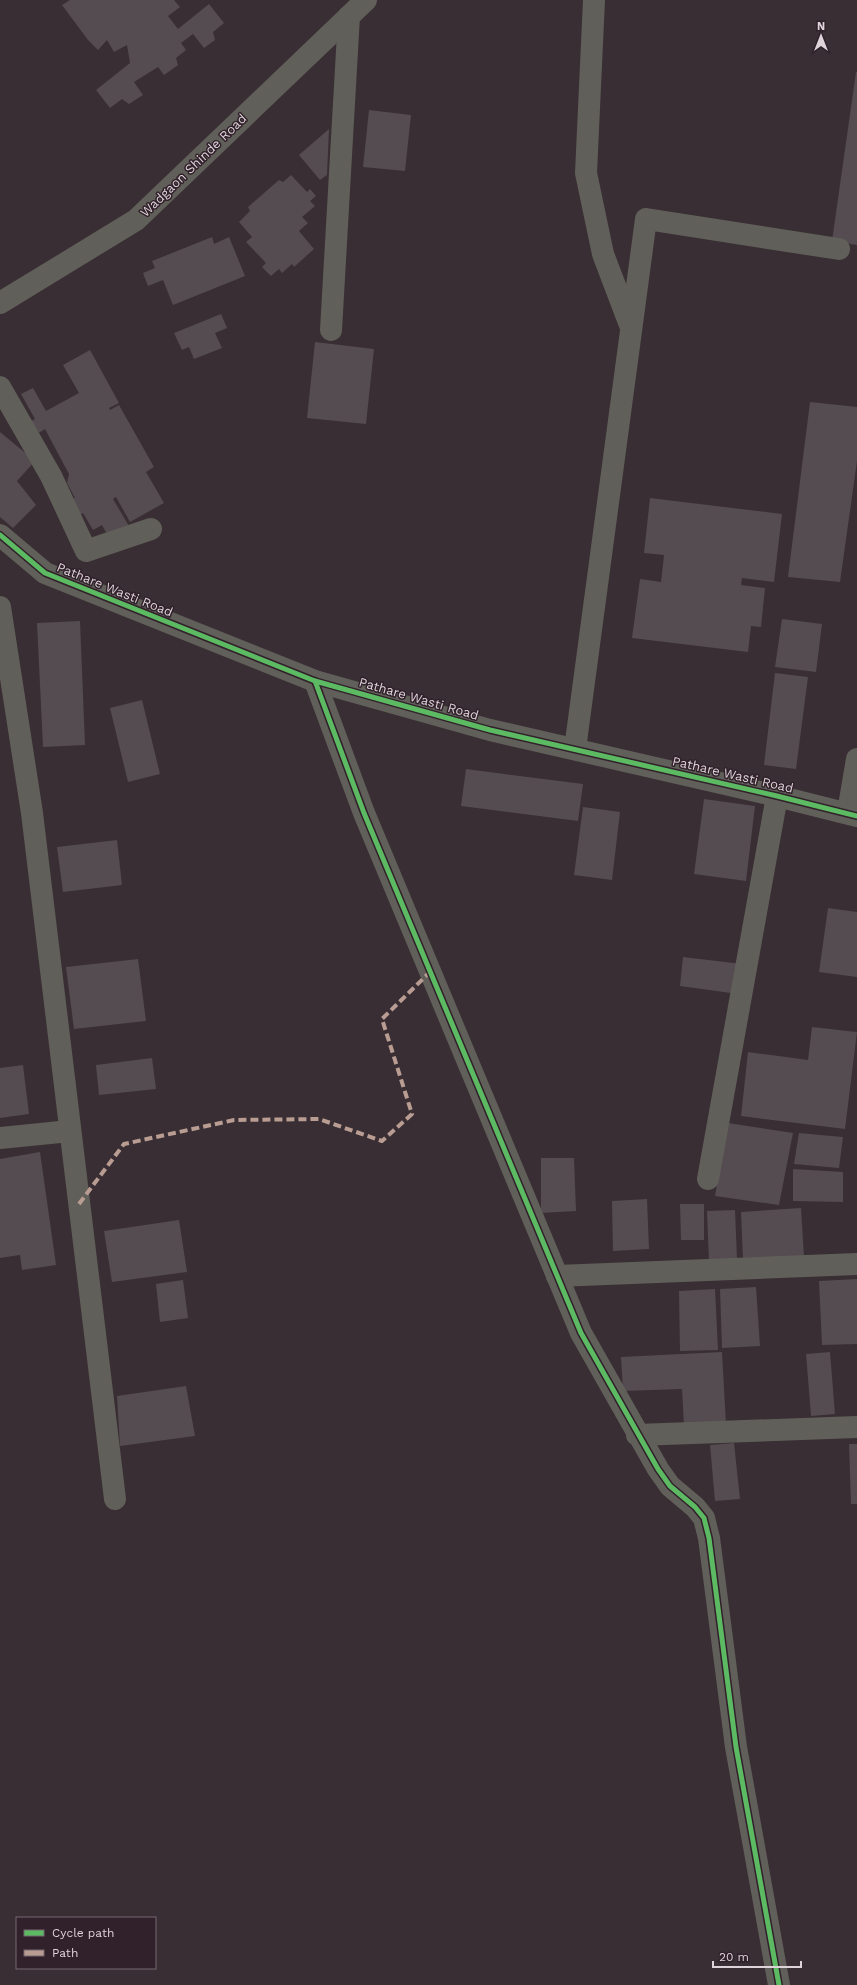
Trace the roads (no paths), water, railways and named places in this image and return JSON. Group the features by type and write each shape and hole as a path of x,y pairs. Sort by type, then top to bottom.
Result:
{"street":[{"name":"Wadgaon Shinde Road","path":"0,303 136,220 366,0"},
{"path":"594,0 586,173 603,254 632,328"},
{"path":"331,330 349,16"},
{"path":"575,749 646,219 839,250"},
{"path":"0,387 51,476 86,551 151,529"},
{"name":"Pathare Wasti Road","path":"0,534 45,573 315,681 490,730 852,814"},
{"path":"0,607 32,813 115,1499"},
{"path":"315,681 367,820 581,1333 637,1435 670,1486 695,1507 704,1518 709,1538 736,1747 779,1985"},
{"path":"852,814 857,759"},
{"path":"708,1179 777,796"},
{"path":"0,1138 70,1131"},
{"path":"557,1276 857,1264"},
{"path":"637,1435 857,1427"}]}
